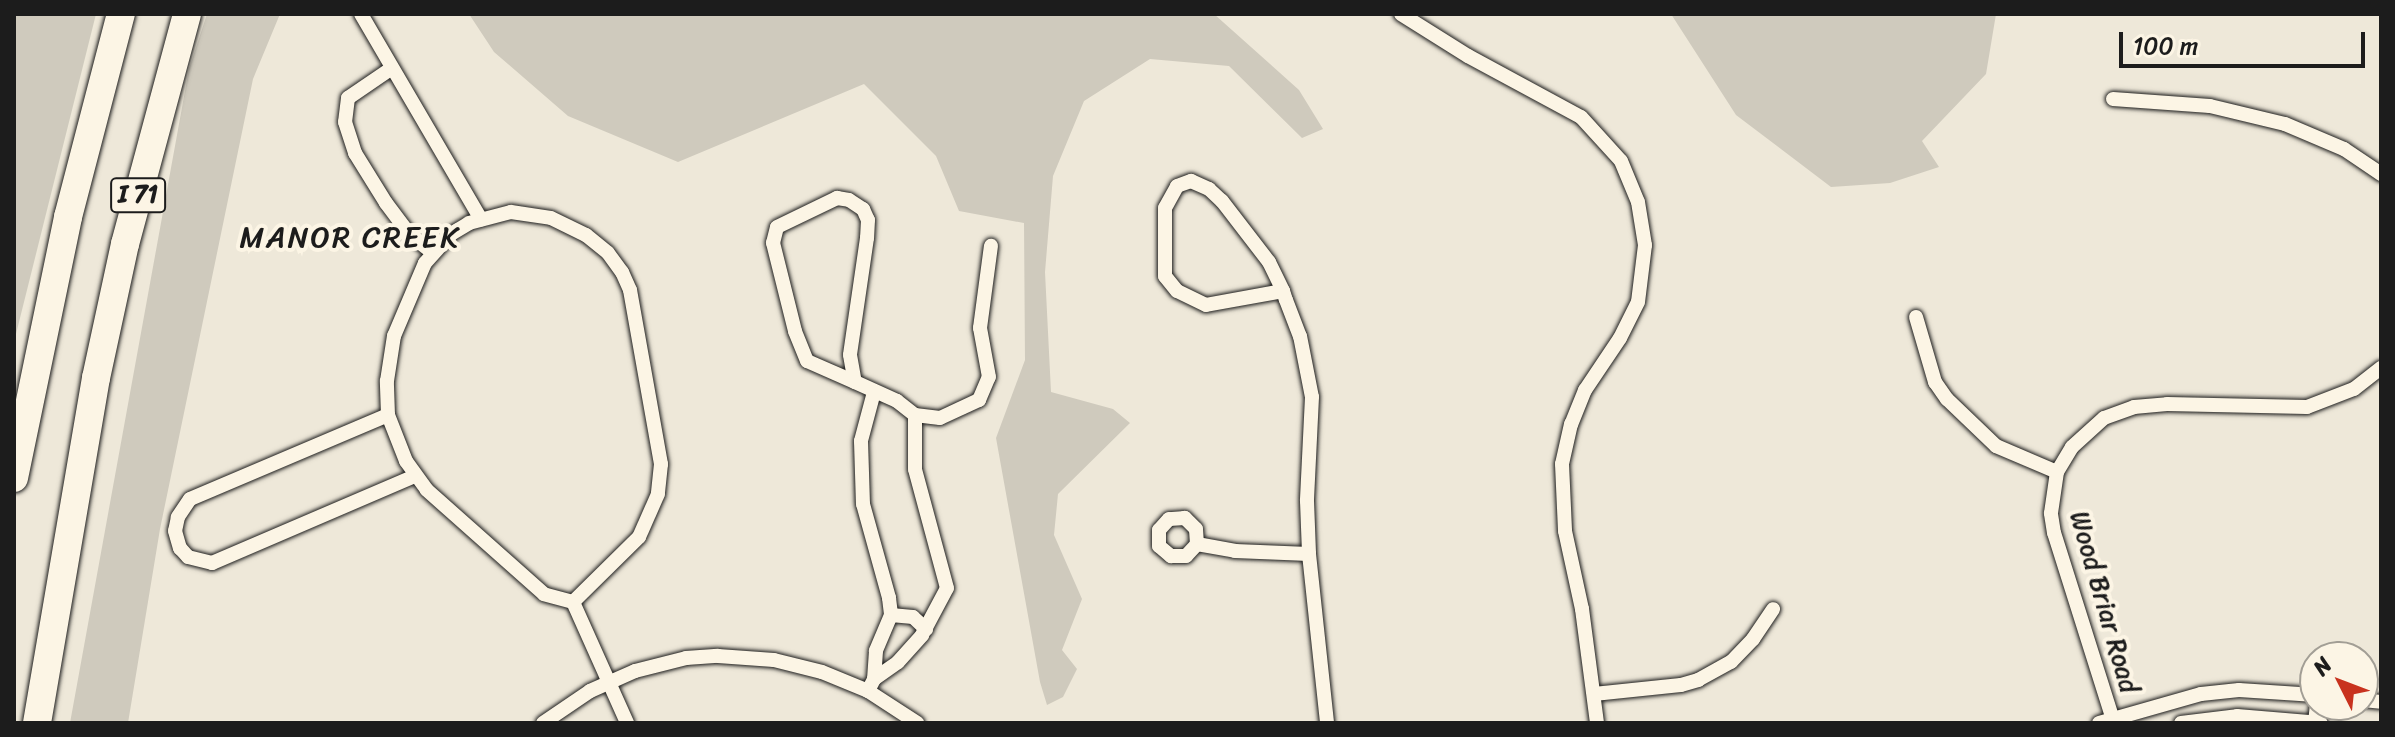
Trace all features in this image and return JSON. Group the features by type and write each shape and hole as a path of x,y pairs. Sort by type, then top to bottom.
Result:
{"highway":[{"name":"I 71","path":"14,478 68,217 121,14"},
{"name":"I 71","path":"37,723 92,398 125,244 187,14"}],"street":[{"path":"361,14 481,219"},
{"path":"1401,14 1468,56 1581,117 1615,153 1638,202 1645,245 1638,302 1625,330 1585,390 1571,424 1562,464 1565,531 1582,609 1597,723"},
{"path":"392,68 348,98 345,122 355,153 386,203 410,235 433,253"},
{"path":"2113,99 2210,106 2285,124 2344,149 2381,174"},
{"path":"1283,291 1206,305 1177,291 1165,276 1165,208 1177,186 1191,181 1209,189 1222,201 1269,262 1283,291 1300,336 1312,397 1307,501 1309,554 1327,723"},
{"path":"855,382 850,355 868,220 856,205 837,198 777,227 773,243 795,331 807,361 897,401 915,415 940,418 979,400 989,377 980,328 991,246"},
{"path":"511,212 532,213 562,222 608,253 630,290 661,464 658,494 639,537 573,602 557,600 533,585 415,476 388,415 388,369 394,336 404,309 433,253 451,234 481,219 511,212"},
{"path":"1916,317 1935,382 1947,399 1996,446 2057,472"},
{"name":"Wood Briar Road","path":"2108,721 2051,513 2057,472 2083,436 2118,412 2152,404 2307,407 2354,389 2381,368"},
{"path":"871,685 876,651 891,615 863,504 861,441 874,392"},
{"path":"388,415 190,499 178,517 175,531 180,548 188,557 212,563 415,476"},
{"path":"871,685 898,662 926,629 947,588 915,469 915,415"},
{"path":"1197,544 1235,551 1309,554"},
{"path":"573,602 627,723"},
{"path":"1594,694 1681,685 1698,680 1731,662 1753,639 1773,609"},
{"path":"891,615 913,617 926,629"},
{"path":"543,723 608,682 635,671 686,658 745,657 800,665 871,685 917,723"},
{"path":"2108,721 2201,694 2239,690 2299,694"},
{"path":"2181,723 2237,716 2317,723"}],"shaded area":[{"path":"14,14 96,14 14,342"},
{"path":"207,14 280,14 253,79 160,529 128,723 70,723 189,69"},
{"path":"469,14 1214,14 1299,90 1323,129 1302,138 1229,66 1150,59 1084,101 1053,176 1045,272 1051,392 1113,409 1130,423 1058,494 1054,535 1082,599 1062,650 1077,669 1063,697 1047,705 1040,682 996,438 1025,360 1024,223 959,211 936,156 864,84 678,162 568,116 494,52"},
{"path":"1671,14 1996,14 1986,74 1922,141 1939,167 1890,183 1831,187 1736,115"}],"district":[{"name":"MANOR CREEK","path":"350,237"}]}
